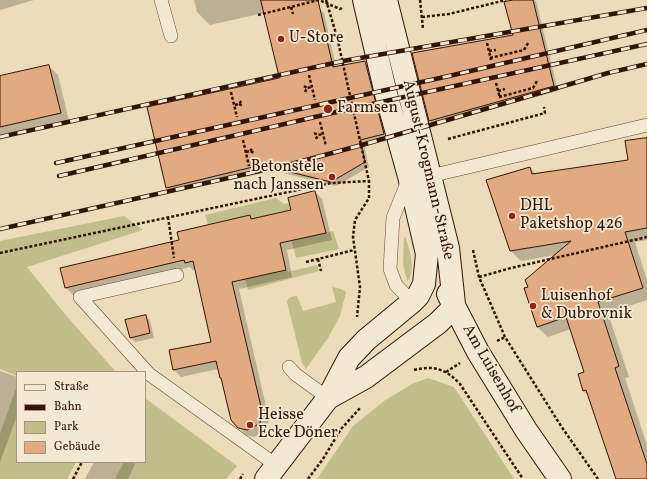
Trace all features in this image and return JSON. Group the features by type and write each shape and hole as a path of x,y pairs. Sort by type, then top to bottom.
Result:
{"main road":[{"name":"August-Krogmann-Straße","path":"271,472 328,398 349,358 366,340 412,302 418,296 424,284 427,254 420,176 386,0"},
{"name":"August-Krogmann-Straße","path":"328,398 366,377 438,323 449,312 454,304 448,248 386,94 365,1"},
{"name":"Am Luisenhof","path":"427,254 454,304 487,347 526,430 560,479"},
{"path":"412,302 438,323 487,347"}],"lane":[{"path":"161,0 170,36"},
{"path":"412,302 396,285 390,269 393,218 420,176 647,125"},
{"path":"177,275 80,297 149,374 271,472"},
{"path":"289,366 295,374 328,398"}],"path":[{"path":"258,15 319,0 340,9 365,1"},
{"path":"326,0 369,181 369,198 355,220 353,237 360,287 358,314 355,322"},
{"path":"420,0 423,29"},
{"path":"422,17 449,14 506,0"},
{"path":"291,7 292,14"},
{"path":"487,43 490,59 524,50 528,43"},
{"path":"489,51 496,50"},
{"path":"310,75 315,100"},
{"path":"496,83 500,98 533,88 538,81"},
{"path":"304,86 307,88 312,87"},
{"path":"305,92 307,88"},
{"path":"498,91 506,89"},
{"path":"231,92 237,117"},
{"path":"235,105 239,104 242,100"},
{"path":"239,104 243,106"},
{"path":"448,139 545,113 544,107"},
{"path":"320,122 326,146"},
{"path":"314,133 318,136"},
{"path":"316,139 318,136 323,134"},
{"path":"243,140 248,166"},
{"path":"246,152 253,148"},
{"path":"250,151 254,154"},
{"path":"0,253 331,182 369,181"},
{"path":"168,217 177,275"},
{"path":"479,277 510,268 647,237"},
{"path":"472,249 479,277 505,337 561,426 598,479"},
{"path":"306,262 354,250"},
{"path":"318,259 321,270"},
{"path":"487,347 505,337"},
{"path":"446,372 454,367"},
{"path":"408,374 414,370 437,368 454,378 460,384 523,479"},
{"path":"308,479 323,459 341,429 362,406"},
{"path":"73,479 81,463"}],"green space":[{"path":"276,198 284,204 289,203 297,239 333,231 339,249 296,258 284,211 251,219 250,215 208,225 205,215"},
{"path":"124,216 143,230 27,267 64,313 115,371 16,371 16,376 0,369 0,241"},
{"path":"405,237 412,265 412,271 408,281 403,264"},
{"path":"317,265 319,271 248,290 245,279 287,270 288,272"},
{"path":"332,287 346,292 340,316 328,338 306,369 302,363 287,302 290,298 297,296 303,311 336,302"},
{"path":"428,378 454,387 514,479 317,479 353,426 384,401 412,384"},
{"path":"16,388 16,463 75,463 67,479 0,479 0,434"},
{"path":"146,399 237,466 226,479 115,479 123,463 146,463"}],"building":[{"path":"261,0 318,0 333,67 365,61 384,134 360,140 365,162 331,182 261,165 166,188 147,107 279,78"},
{"path":"514,0 533,0 554,86 429,121 412,53 513,35 504,2"},
{"path":"49,65 61,113 0,127 0,76"},
{"path":"647,138 647,228 625,232 643,288 598,302 619,366 615,368 647,464 647,479 616,479 586,390 583,391 578,374 584,372 566,317 537,327 524,288 528,287 525,280 571,241 510,251 486,180 530,167 532,174 628,160 625,141"},
{"path":"315,191 326,233 280,243 286,270 232,282 262,411 260,423 250,429 247,430 238,428 231,420 216,361 173,370 169,350 211,342 193,261 185,263 184,260 65,288 60,268 179,240 177,232 250,215 251,219 291,210 288,198"},
{"path":"146,315 150,333 130,338 125,320"}],"railway":[{"path":"0,137 343,61 647,8"},
{"path":"56,163 449,76 647,30"},
{"path":"59,176 354,108 647,44"},
{"path":"0,229 291,164 362,145 608,73 647,64"}],"place":[{"name":"U-Store","path":"281,39"},
{"name":"Farmsen","path":"328,109"},
{"name":"Betonstele nach Janssen","path":"332,177"},
{"name":"DHL Paketshop 426","path":"512,216"},
{"name":"Luisenhof & Dubrovnik","path":"533,306"},
{"name":"Heisse Ecke Döner","path":"250,425"}]}
